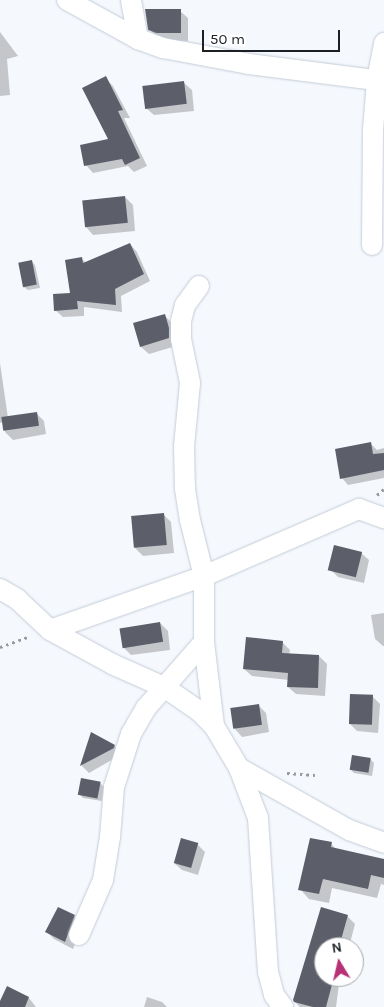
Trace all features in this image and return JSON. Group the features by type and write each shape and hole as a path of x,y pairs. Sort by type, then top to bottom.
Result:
{"street":[{"path":"67,0 138,39 163,48 201,56 381,80"},
{"path":"131,0 138,39"},
{"path":"372,245 371,164 384,42"},
{"path":"199,286 185,305 181,321 181,339 190,383 184,446 185,488 190,520 204,576 204,642 214,726"},
{"path":"50,630 204,576 358,509 384,518"},
{"path":"0,589 17,599 50,630 112,664 164,688 199,711 214,726 239,768 258,818 268,972 274,994 283,1007"},
{"path":"78,934 103,880 110,837 114,787 119,766 136,725 146,708 204,642"},
{"path":"239,768 349,830 384,843"}],"path":[{"path":"0,646 50,630"}],"building":[{"path":"145,9 181,9 181,33 156,33 148,30"},
{"path":"106,76 123,110 118,111 140,158 125,165 122,159 84,166 80,145 108,139 82,88"},
{"path":"184,81 187,104 145,109 142,86"},
{"path":"125,196 128,223 85,227 82,200"},
{"path":"130,243 144,274 115,289 116,305 77,301 78,309 54,311 53,294 70,293 65,260 82,257 83,263"},
{"path":"32,260 37,285 23,287 18,263"},
{"path":"165,314 169,328 169,338 140,347 133,323"},
{"path":"37,412 39,426 3,431 1,417"},
{"path":"371,442 373,454 384,453 384,470 340,479 335,449"},
{"path":"164,513 167,545 134,548 131,516"},
{"path":"334,545 362,552 356,577 328,570"},
{"path":"160,622 163,642 123,648 120,628"},
{"path":"246,637 283,641 282,653 319,655 318,688 287,687 288,673 243,669"},
{"path":"350,694 373,695 372,725 349,724"},
{"path":"259,704 262,725 233,729 230,708"},
{"path":"91,732 115,745 114,748 80,766"},
{"path":"352,755 371,758 368,773 350,770"},
{"path":"81,778 101,782 97,799 78,795"},
{"path":"181,838 198,843 191,868 174,863"},
{"path":"310,838 332,842 331,847 384,859 384,878 371,875 368,889 323,879 319,894 298,890"},
{"path":"58,907 75,915 65,942 45,932"},
{"path":"321,907 348,915 342,937 314,937 314,987 331,987 326,1007 313,1007 294,1002 293,1000"},
{"path":"7,986 29,997 25,1007 0,1007 0,1001"}]}
